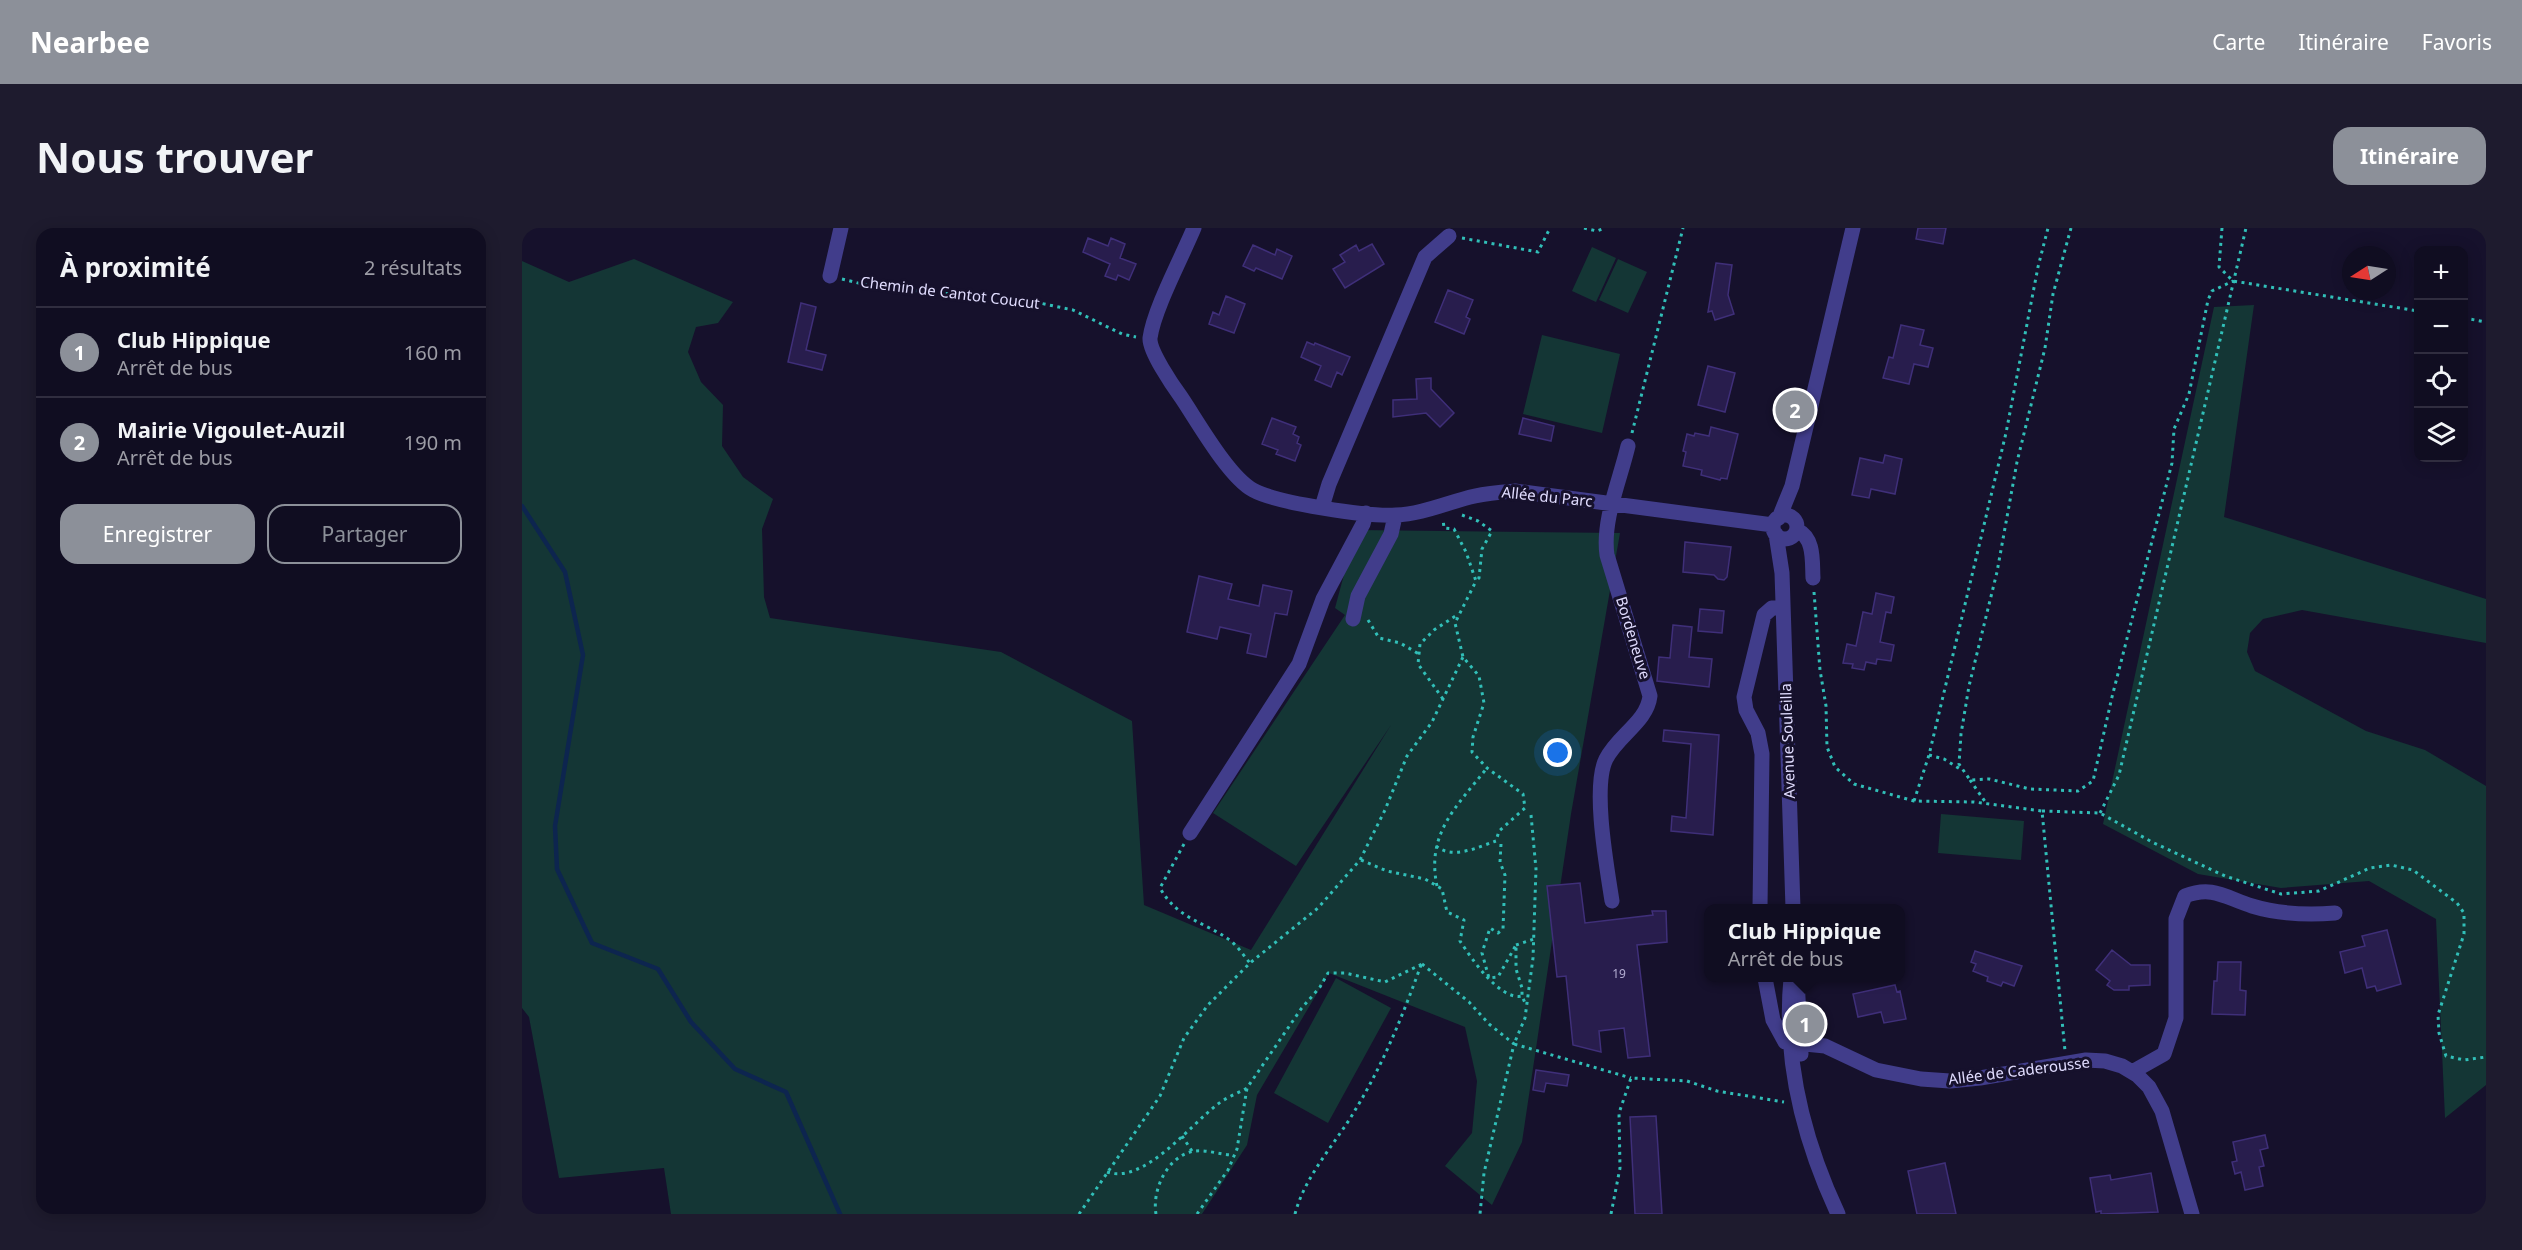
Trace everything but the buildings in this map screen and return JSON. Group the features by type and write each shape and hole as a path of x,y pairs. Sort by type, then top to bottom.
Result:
{"street":[{"path":"830,276 841,228"},
{"path":"1150,339 1160,307 1194,228"},
{"name":"Avenue Souleilla","path":"1793,904 1782,573 1776,526 1792,486 1853,228"},
{"path":"1322,507 1329,484 1425,257 1449,236"},
{"name":"Allée du Parc","path":"1150,339 1157,358 1176,391 1240,479 1253,490 1270,496 1322,507 1395,516 1422,512 1474,496 1515,491 1776,526"},
{"name":"Bordeneuve","path":"1612,901 1602,831 1601,772 1615,743 1649,707 1650,696 1607,555 1605,540 1628,446"},
{"name":"Avenue Souleilla","path":"1782,573 1795,529 1792,486"},
{"path":"1190,833 1299,664 1323,599 1363,524 1366,513"},
{"path":"1353,619 1358,596 1391,534 1395,516"},
{"path":"1795,529 1783,539 1776,526 1787,516 1795,529 1803,533 1812,549 1813,578"},
{"path":"1760,904 1762,754 1758,733 1746,710 1744,697 1764,615 1772,608 1783,607"},
{"path":"2132,1072 2164,1054 2176,1018 2176,919 2185,896 2204,891 2228,896 2252,906 2308,915 2335,913"},
{"path":"1766,982 1773,1020 1785,1042 1795,1044"},
{"path":"1791,982 1797,1101 1838,1214"},
{"path":"1797,982 1795,1044 1806,1129"},
{"name":"Allée de Caderousse","path":"1795,1044 1825,1046 1876,1070 1921,1079 1950,1081 2016,1074 2066,1062 2105,1061 2132,1072 2149,1087 2162,1112 2192,1214"}],"path":[{"path":"1449,236 1538,252 1550,228"},
{"path":"1584,228 1598,231 1605,228"},
{"path":"1628,446 1683,228"},
{"path":"1914,801 1929,755 2006,433 2038,267 2048,228"},
{"path":"1960,769 1961,734 1969,686 1997,572 2017,462 2045,348 2053,294 2071,228"},
{"path":"2222,228 2219,267 2233,281"},
{"path":"1813,578 1827,747 1835,767 1854,784 1914,801 2100,813 2119,775 2246,228"},
{"name":"Chemin de Cantot Coucut","path":"830,276 874,287 1030,301 1073,310 1122,334 1150,339"},
{"path":"1970,780 1989,779 2030,789 2078,791 2093,781 2112,697 2172,463 2174,429 2189,394 2208,300 2212,291 2233,281 2414,310"},
{"path":"2468,319 2486,322"},
{"path":"1447,512 1442,516 1444,528 1454,529 1476,581"},
{"path":"1436,846 1442,851 1455,853 1496,841 1499,831 1525,808 1523,794 1487,768 1472,752 1473,737 1484,703 1479,676 1463,657 1455,623 1479,578 1482,549 1492,531 1478,521 1456,513"},
{"path":"1358,596 1379,638 1400,643 1419,654"},
{"path":"1444,700 1418,664 1420,644 1434,630 1458,614"},
{"path":"1079,1214 1160,1096 1184,1038 1208,1005 1250,963 1318,908 1360,860 1385,810 1407,756 1432,722 1463,657"},
{"path":"1929,755 1944,759 1960,769 1987,804"},
{"path":"1437,886 1433,865 1437,840 1452,813 1487,768"},
{"path":"2042,811 2066,1062"},
{"path":"1480,1214 1484,1173 1514,1044 1525,1018 1527,1006 1534,939 1536,869 1531,815"},
{"path":"1190,833 1160,888 1168,903 1187,918 1231,942 1250,963"},
{"path":"1489,978 1482,953 1486,936 1490,928 1497,933 1503,929 1505,911 1505,875 1500,862 1501,844"},
{"path":"1360,860 1387,871 1425,879 1442,889 1447,912 1464,920 1460,941 1472,960 1504,993 1515,998 1522,996"},
{"path":"1489,978 1498,977 1516,945 1534,939"},
{"path":"1516,945 1516,969 1522,996 1527,1006"},
{"path":"1422,964 1469,1002 1489,1024 1514,1044 1630,1078 1687,1081 1717,1091 1789,1103 1797,1101"},
{"path":"1197,1214 1228,1170 1234,1155 1247,1088 1328,973 1345,973 1385,982 1422,964"},
{"path":"1295,1214 1306,1186 1357,1108 1390,1047 1422,964"},
{"path":"1611,1214 1620,1168 1619,1113 1630,1078"},
{"path":"1107,1172 1116,1175 1129,1173 1151,1161 1220,1102 1247,1088"},
{"path":"1182,1136 1192,1151"},
{"path":"1156,1214 1154,1203 1156,1189 1167,1170 1180,1156 1192,1151 1234,1155"}],"green space":[{"path":"1592,247 1616,258 1596,302 1572,291"},
{"path":"634,259 733,302 718,323 696,327 688,352 701,382 723,405 722,446 743,477 773,499 762,529 764,597 770,618 1001,652 1132,721 1144,905 1251,950 1391,725 1296,866 1213,813 1345,615 1335,608 1356,530 1620,533 1571,814 1522,1142 1492,1205 1445,1166 1472,1133 1477,1081 1465,1027 1329,973 1257,1095 1247,1145 1202,1214 671,1214 664,1168 559,1178 529,1017 522,1008 522,261 569,282"},
{"path":"1618,259 1647,272 1628,313 1599,300"},
{"path":"2254,305 2224,517 2486,599 2486,643 2302,610 2263,619 2250,633 2247,652 2255,671 2366,731 2425,750 2486,786 2486,1085 2445,1118 2436,919 2369,881 2281,888 2198,874 2103,824 2214,307"},
{"path":"1542,335 1620,354 1602,433 1523,414"},
{"path":"1941,814 2024,821 2021,860 1938,853"},
{"path":"1336,978 1391,1008 1328,1123 1274,1093"}],"waterway":[{"path":"522,506 565,572 583,655 555,826 557,869 592,943 658,969 691,1022 735,1069 786,1092 840,1214"}],"place":[{"name":"Mairie Vigoulet-Auzil","path":"1795,410"},
{"name":"Club Hippique","path":"1805,1024"}]}
